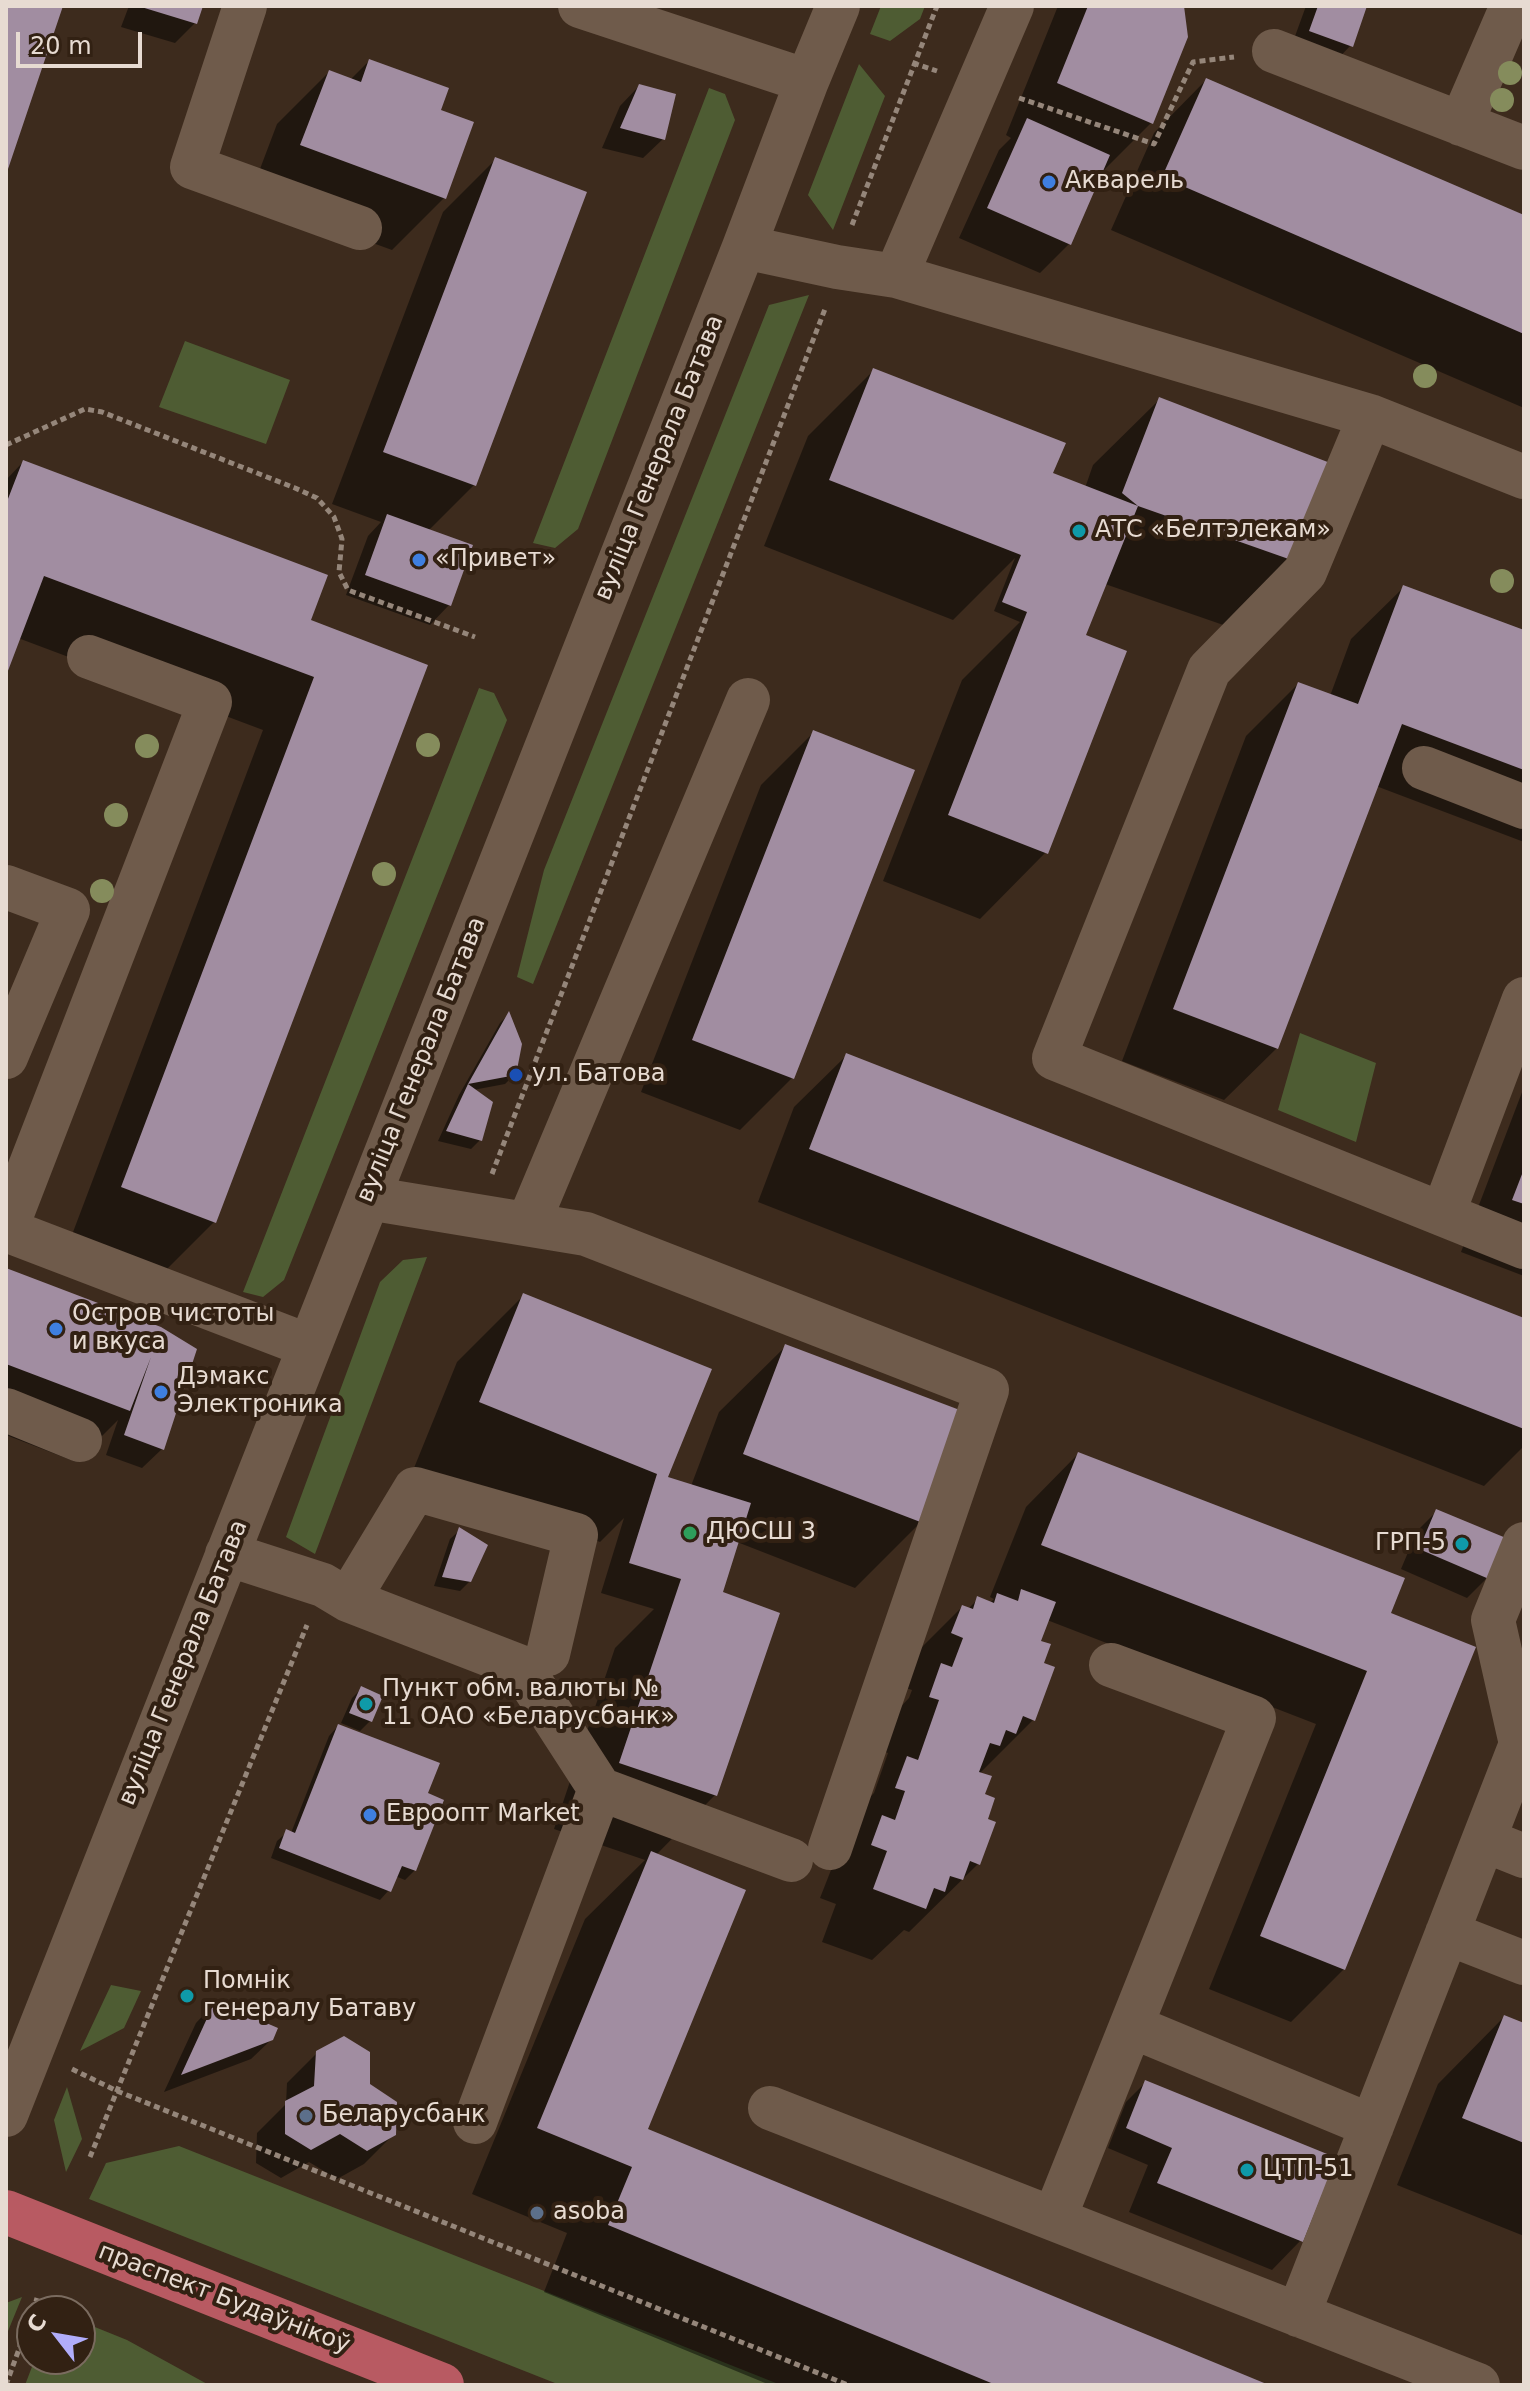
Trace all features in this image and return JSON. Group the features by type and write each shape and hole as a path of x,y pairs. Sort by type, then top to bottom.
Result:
{"main road":[{"name":"праспект Будаўнікоў","path":"6,2212 442,2385"}],"street":[{"path":"245,6 192,167 360,228"},
{"path":"580,6 807,81"},
{"name":"вуліца Генерала Батава","path":"6,2115 838,6"},
{"path":"896,276 1012,6"},
{"path":"1461,124 1512,6"},
{"path":"1274,51 1524,148"},
{"path":"744,247 896,276 1370,416 1524,477"},
{"path":"1370,416 1305,572 1209,670 1054,1058 1524,1247"},
{"path":"89,657 210,702 6,1230 309,1346"},
{"path":"528,1224 748,700"},
{"path":"1424,768 1524,807"},
{"path":"6,887 68,910 6,1057"},
{"path":"1443,1214 1524,999"},
{"path":"227,1554 521,1667 600,1789 811,1854 987,1390 586,1234 368,1198"},
{"path":"6,1410 80,1440"},
{"path":"335,1593 415,1489 576,1535 548,1654"},
{"path":"1298,2315 1523,1745 1493,1620 1524,1544"},
{"path":"1054,2219 1254,1718 1111,1665"},
{"path":"475,2122 600,1789"},
{"path":"1484,1840 1524,1856"},
{"path":"1447,1933 1524,1963"},
{"path":"1131,2026 1372,2126"},
{"path":"770,2108 1478,2385"}],"path":[{"path":"849,231 937,6"},
{"path":"913,63 1154,144 1193,62 1274,51"},
{"path":"487,1186 825,309"},
{"path":"6,445 85,409 102,412 295,488 317,498 334,517 342,539 339,572 348,590 475,637"},
{"path":"90,2157 335,1593"},
{"path":"72,2069 117,2091 848,2385"},
{"path":"6,2385 16,2357"}],"green space":[{"path":"881,6 925,6 920,19 890,41 870,34"},
{"path":"859,64 885,96 833,230 808,195"},
{"path":"709,88 725,94 735,120 578,529 555,548 533,543"},
{"path":"809,295 533,984 517,977 544,870 769,305"},
{"path":"185,341 290,380 266,444 159,407"},
{"path":"479,688 494,693 507,720 284,1280 263,1297 243,1292"},
{"path":"1300,1033 1376,1063 1356,1142 1278,1110"},
{"path":"427,1257 315,1554 286,1537 380,1282 403,1260"},
{"path":"111,1985 141,1991 124,2028 80,2051"},
{"path":"67,2087 82,2139 66,2172 54,2120"},
{"path":"179,2146 781,2385 560,2385 89,2199 106,2163"},
{"path":"16,2299 16,2312 6,2336 6,2303"},
{"path":"96,2327 127,2340 209,2385 25,2385 29,2375 96,2375"}],"building":[{"path":"6,6 63,6 7,172 6,172"},
{"path":"138,6 203,6 197,24"},
{"path":"1088,6 1184,6 1188,37 1153,124 1057,83"},
{"path":"1318,6 1367,6 1353,47 1309,31"},
{"path":"369,59 449,88 441,110 474,122 446,199 300,145 329,70 361,82"},
{"path":"1206,78 1524,215 1524,334 1162,177"},
{"path":"639,84 676,94 665,140 620,128"},
{"name":"Акварель","path":"1027,118 1110,155 1071,245 987,208"},
{"path":"495,157 587,192 476,486 383,452"},
{"path":"873,368 1066,443 1053,473 1138,506 1086,635 1127,651 1048,854 948,815 1027,612 1002,602 1021,555 829,480"},
{"path":"1159,397 1338,466 1300,563 1138,506 1122,493"},
{"path":"23,460 328,575 311,620 428,665 216,1223 121,1187 314,677 44,576 6,676 6,504"},
{"name":"«Привет»","path":"387,514 473,545 451,606 365,575"},
{"path":"1403,585 1524,630 1524,770 1402,724 1278,1049 1173,1009 1298,682 1358,704"},
{"path":"813,730 915,770 794,1079 692,1040"},
{"path":"509,1011 522,1044 516,1075 468,1084"},
{"path":"846,1053 1524,1318 1524,1429 809,1149"},
{"path":"468,1084 493,1102 482,1141 446,1131"},
{"path":"1524,1169 1524,1204 1512,1200"},
{"path":"6,1268 161,1327 197,1349 164,1450 124,1435 151,1357 130,1411 6,1364"},
{"path":"523,1293 712,1369 668,1477 751,1503 723,1592 780,1613 717,1796 619,1763 681,1579 629,1563 657,1474 479,1402"},
{"path":"785,1344 965,1412 923,1523 743,1454"},
{"path":"1078,1452 1405,1578 1391,1613 1476,1647 1345,1970 1260,1936 1367,1671 1041,1545"},
{"name":"ГРП-5","path":"1436,1509 1506,1538 1489,1579 1419,1549"},
{"path":"459,1527 488,1545 471,1582 442,1577"},
{"path":"1021,1589 1056,1602 1041,1641 1051,1644 1044,1663 1055,1667 1035,1721 1023,1716 1016,1734 1006,1730 1000,1746 990,1743 979,1772 992,1776 985,1794 995,1798 988,1819 996,1822 980,1865 970,1861 963,1880 950,1876 945,1892 934,1888 926,1909 873,1889 887,1851 871,1845 882,1815 895,1820 905,1791 895,1788 907,1756 918,1760 939,1700 929,1697 941,1663 952,1667 963,1638 951,1633 962,1605 973,1609 977,1596 994,1603 997,1593 1018,1601"},
{"name":"Пункт обм. валюты № 11 ОАО «Беларусбанк»","path":"361,1686 383,1696 372,1722 349,1713"},
{"name":"Евроопт Market","path":"338,1724 440,1763 428,1793 444,1800 416,1871 402,1866 391,1892 279,1848 286,1829 295,1833"},
{"path":"651,1851 746,1890 648,2129 1269,2385 996,2385 608,2225 632,2167 537,2128"},
{"path":"215,2001 278,2028 273,2040 181,2075"},
{"path":"1504,2015 1524,2023 1524,2143 1462,2118"},
{"path":"344,2036 370,2052 370,2084 397,2102 396,2135 367,2151 340,2134 311,2150 285,2134 285,2101 314,2086 316,2051"},
{"name":"ЦТП-51","path":"1145,2080 1337,2158 1303,2242 1157,2183 1172,2148 1126,2128"}],"place":[{"name":"Акварель","path":"1049,182"},
{"name":"АТС «Белтэлекам»","path":"1079,531"},
{"name":"«Привет»","path":"419,560"},
{"name":"ул. Батова","path":"516,1075"},
{"name":"Остров чистоты и вкуса","path":"56,1329"},
{"name":"Дэмакс Электроника","path":"161,1392"},
{"name":"ДЮСШ 3","path":"690,1533"},
{"name":"ГРП-5","path":"1462,1544"},
{"name":"Пункт обм. валюты № 11 ОАО «Беларусбанк»","path":"366,1704"},
{"name":"Евроопт Market","path":"370,1815"},
{"name":"Помнік генералу Батаву","path":"187,1996"},
{"name":"Беларусбанк","path":"306,2116"},
{"name":"ЦТП-51","path":"1247,2170"},
{"name":"asoba","path":"537,2213"}]}
